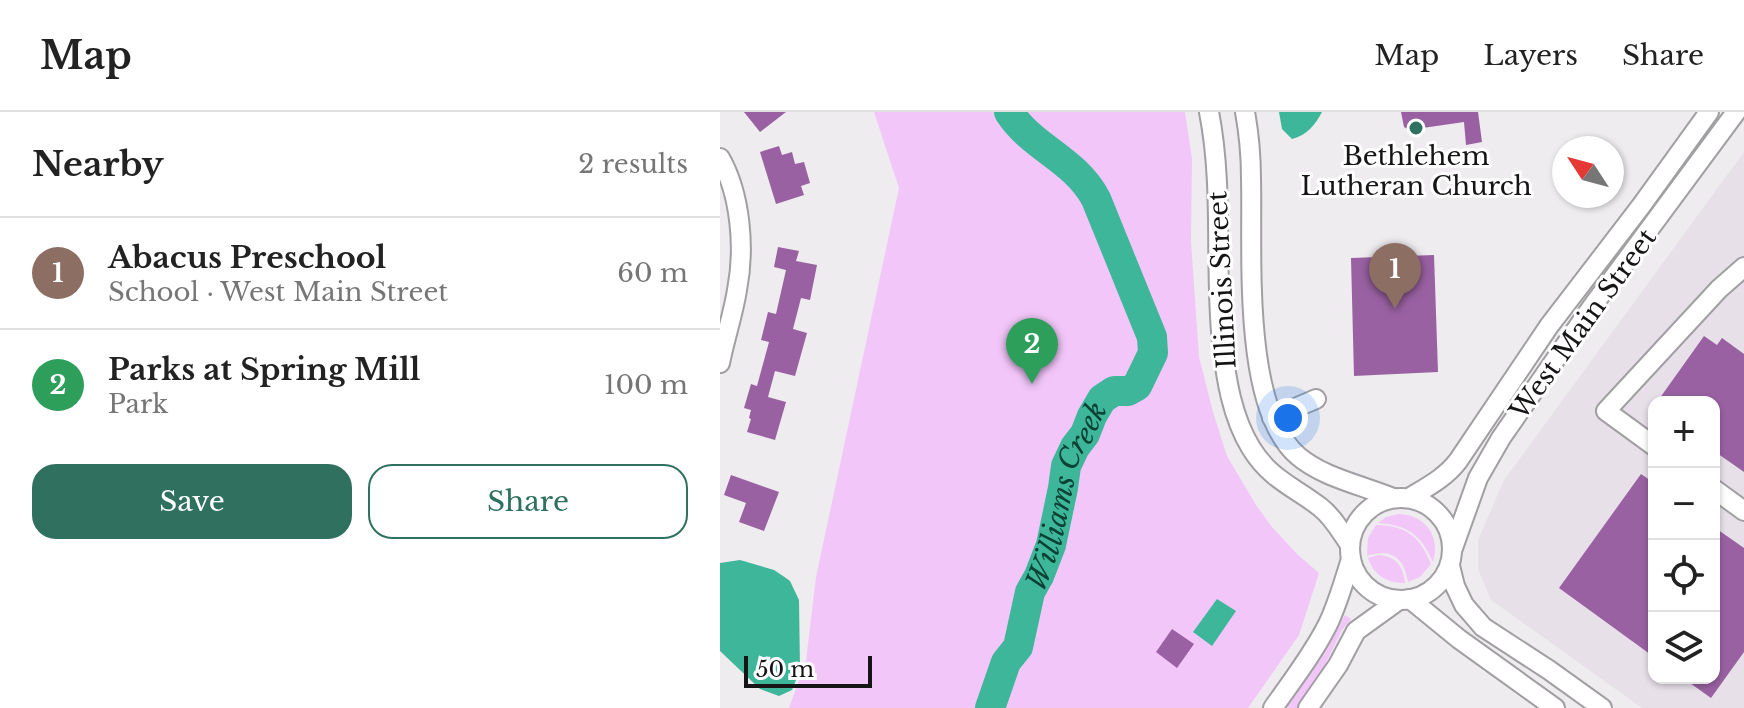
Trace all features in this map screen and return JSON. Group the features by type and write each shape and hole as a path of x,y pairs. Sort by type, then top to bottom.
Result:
{"street":[{"name":"Illinois Street","path":"1209,112 1215,149 1221,335 1230,396 1243,432 1264,466 1291,489 1323,509 1336,524 1351,552"},
{"name":"Illinois Street","path":"1245,112 1251,167 1254,338 1272,418 1279,435 1301,458 1321,471 1401,498"},
{"name":"West Main Street","path":"1401,498 1445,475 1458,461 1549,326 1709,112"},
{"name":"West Main Street","path":"1451,557 1478,478 1501,438 1591,308 1736,112"},
{"path":"720,158 737,202 740,233 738,288 720,363"},
{"path":"1648,442 1606,411 1719,289 1744,267"},
{"path":"1272,418 1316,399"},
{"path":"1720,493 1744,511"},
{"path":"1273,708 1327,625 1338,601 1353,533 1363,515 1381,503 1401,498 1419,501 1437,513 1446,525 1450,535 1455,586 1464,605 1483,627 1602,708"},
{"path":"1351,552 1355,571 1368,588 1387,598 1405,600 1419,597 1435,588 1446,574 1451,557"},
{"path":"1308,708 1338,665 1356,631 1405,600"},
{"path":"1405,600 1555,708"}],"shaded area":[{"path":"874,112 1185,112 1192,159 1191,241 1199,357 1213,412 1227,456 1256,505 1297,554 1319,573 1299,635 1248,708 789,708 806,661 816,577 899,188"},
{"path":"1279,112 1322,112 1310,129 1292,139 1282,129"},
{"path":"1744,152 1744,708 1642,708 1491,600 1478,569 1478,540 1504,480"},
{"path":"1399,514 1416,518 1429,529 1435,544 1433,562 1423,544 1412,533 1397,526 1378,523"},
{"path":"1376,525 1404,530 1422,546 1431,564 1420,577 1408,582 1400,561 1390,554 1367,556 1368,538"},
{"path":"1378,555 1390,557 1398,563 1405,583 1387,580 1377,573 1368,558"},
{"path":"740,560 774,570 786,578 799,600 800,670 792,690 779,696 760,689 720,651 720,563"},
{"path":"1217,599 1236,611 1212,646 1193,632"},
{"path":"1345,615 1351,619 1342,630 1320,675 1297,708 1286,708 1320,660"}],"building":[{"path":"744,112 786,112 760,132"},
{"name":"Bethlehem Lutheran Church","path":"1401,112 1478,112 1482,142 1466,145 1464,122 1409,130 1404,127"},
{"path":"779,146 782,155 792,152 795,164 804,162 810,183 801,186 804,195 776,204 760,152"},
{"path":"778,247 799,251 796,261 817,265 810,300 801,298 793,329 807,333 795,376 775,371 768,397 786,402 775,440 747,432 751,410 744,408 751,384 757,386 769,342 761,340 768,312 776,314 786,270 774,267"},
{"path":"1434,255 1438,372 1354,376 1351,258"},
{"path":"1704,336 1717,345 1722,338 1744,354 1744,472 1720,455 1720,396 1661,396"},
{"path":"1641,474 1648,479 1648,653 1559,588"},
{"path":"731,475 779,492 764,531 739,522 746,503 724,495"},
{"path":"1720,531 1744,548 1744,652 1711,698 1691,684 1720,684"},
{"path":"1172,629 1194,644 1177,668 1156,652"}],"waterway":[{"name":"Williams Creek","path":"990,708 1006,662 1018,647 1030,592 1051,545 1066,466 1102,399 1114,391 1128,391 1137,386 1153,353 1152,337 1096,199 1076,173 1019,125 1009,112"}],"place":[{"name":"Bethlehem Lutheran Church","path":"1416,128"},
{"name":"Abacus Preschool","path":"1395,309"},
{"name":"Parks at Spring Mill","path":"1032,384"}]}
